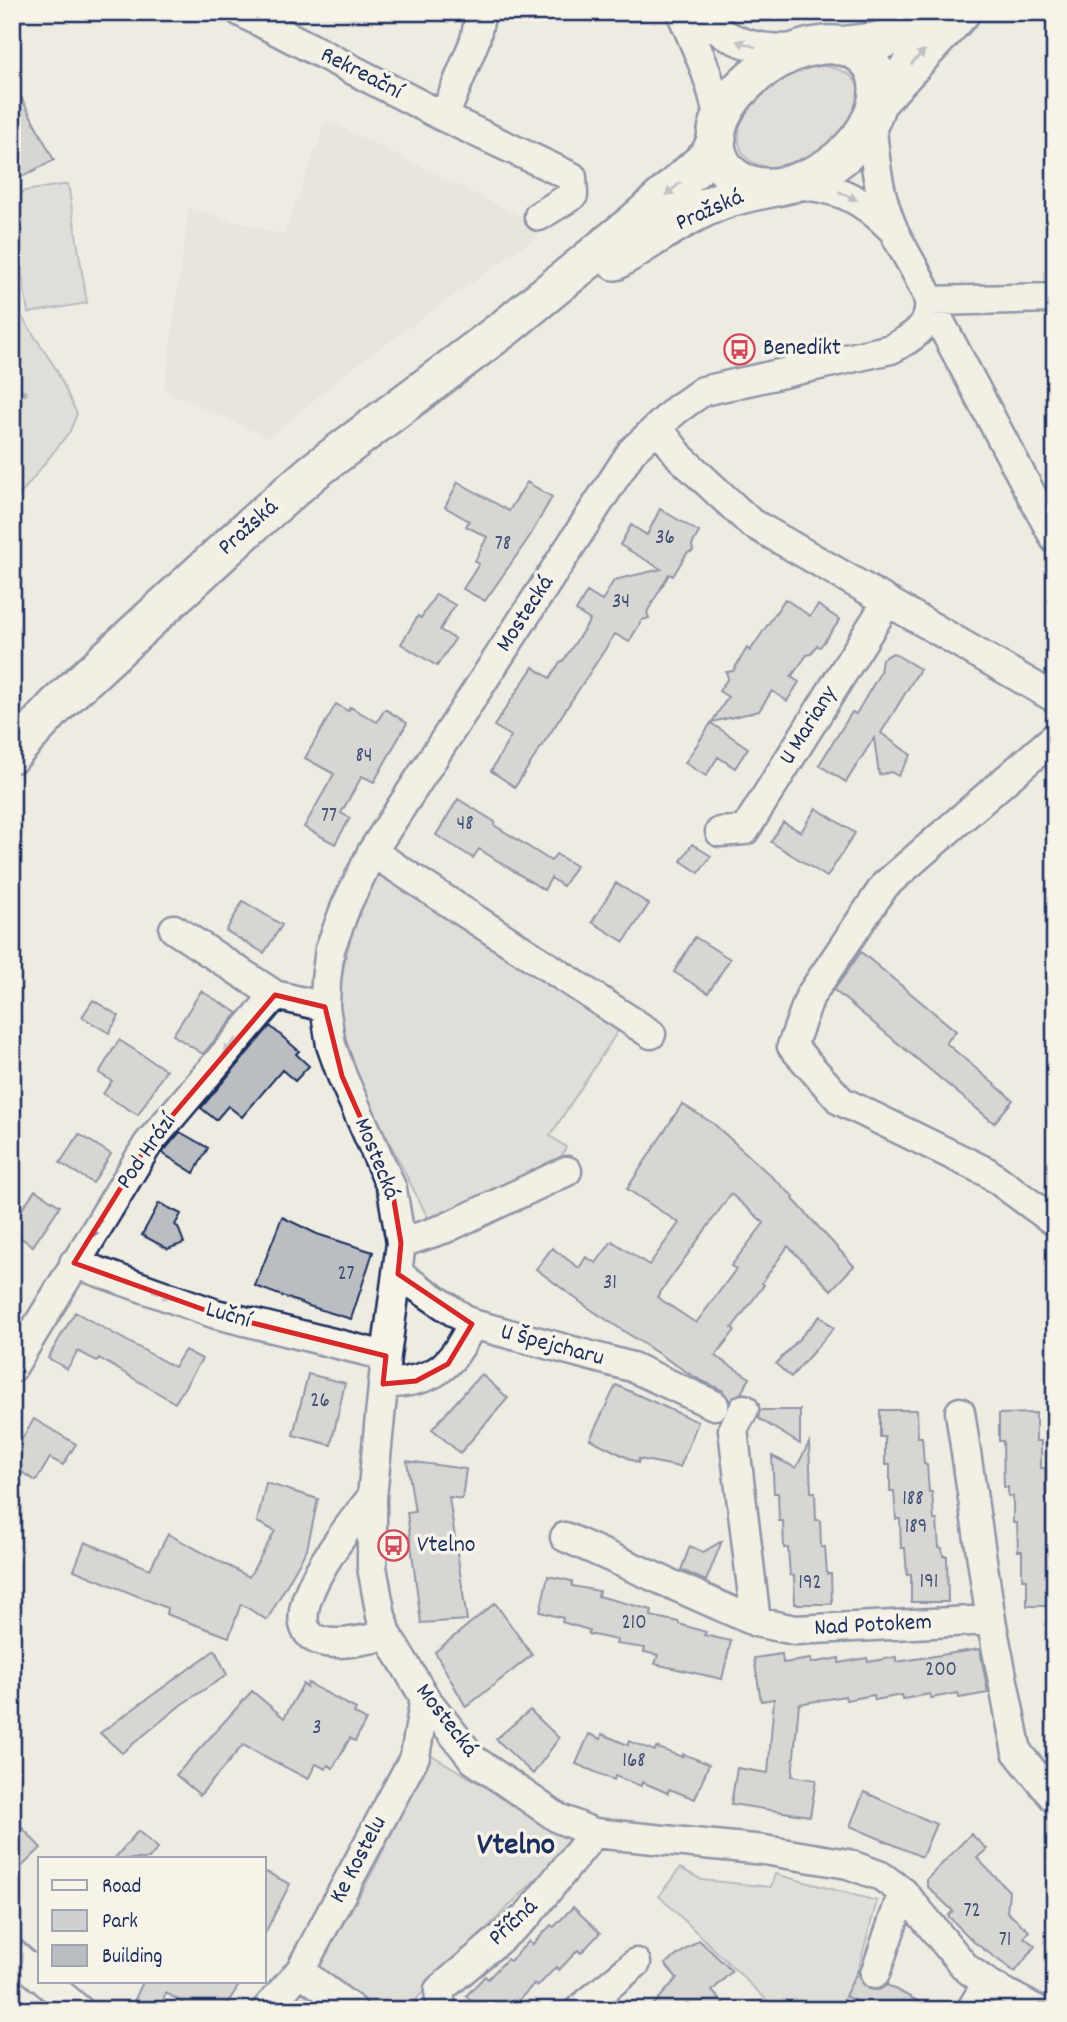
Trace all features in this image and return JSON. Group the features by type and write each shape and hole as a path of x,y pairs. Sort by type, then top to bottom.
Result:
{"main road":[{"name":"Pražská","path":"12,754 77,686 184,586 303,481 506,327 687,178 709,156 732,99 756,73 782,56 822,47 874,42 949,12"},
{"name":"Pražská","path":"506,327 692,215 726,199 821,172 843,156 858,140 874,112 961,12"},
{"path":"822,47 858,53 870,64 878,83 874,112"},
{"name":"Pražská","path":"718,131 720,159 729,173 750,185 782,185"}],"street":[{"name":"Rekreační","path":"241,12 444,117 572,177 573,195 540,216"},
{"path":"444,117 475,40 481,12"},
{"path":"681,12 707,73 717,107 718,131"},
{"path":"695,12 727,37 752,47 779,50 822,47"},
{"path":"874,112 877,180 894,230 1055,538"},
{"path":"782,185 821,186 848,194 873,210 894,230"},
{"path":"929,301 1055,298"},
{"name":"Mostecká","path":"929,301 923,326 912,339 891,349 703,391 676,410 659,429 632,451 372,852 346,906 330,949 325,1007 331,1045 342,1076 392,1188 401,1243 372,1497 372,1567 388,1636 425,1698 474,1760 558,1818 594,1833 764,1850 848,1864 881,1877 903,1892 966,1968 986,1983 1037,2010"},
{"path":"659,429 681,458 750,522 1055,698"},
{"name":"U Mariany","path":"720,832 745,830 887,601"},
{"path":"1055,737 885,885 810,996 792,1046 841,1101 987,1172 1055,1222"},
{"path":"372,852 651,1034"},
{"path":"174,929 275,995 325,1007"},
{"name":"Pod Hrází","path":"12,1368 148,1144 275,995"},
{"path":"401,1243 446,1228 566,1171"},
{"name":"Luční","path":"74,1264 216,1314 386,1356"},
{"name":"U Špejcharu","path":"398,1274 472,1324 632,1367 714,1405"},
{"path":"383,1384 416,1381 449,1364 459,1352 472,1324"},
{"path":"744,1409 733,1429 756,1622"},
{"path":"960,1412 991,1620 1017,1752 1055,1799"},
{"path":"372,1497 339,1538 306,1598 305,1622 309,1634 318,1640 334,1643 388,1636"},
{"name":"Nad Potokem","path":"565,1538 756,1622 795,1630 991,1620"},
{"name":"Ke Kostelu","path":"266,2010 300,1971 415,1756 425,1698"},
{"name":"Příčná","path":"441,2010 439,1990 527,1916 594,1833"},
{"path":"874,1974 903,1892"},
{"path":"12,1953 38,1975"},
{"path":"579,2010 636,1963"},
{"path":"300,1971 353,2010"},
{"path":"47,1983 79,2010"},
{"path":"971,2010 986,1983"}],"highlighted area":[{"path":"275,995 325,1007 342,1076 392,1189 401,1243 398,1274 472,1324 448,1364 416,1381 383,1384 386,1356 216,1314 74,1263 148,1144"}],"shaded area":[{"path":"326,120 547,229 351,369 269,438 164,390 189,208 284,235"}],"green space":[{"path":"822,66 847,73 859,88 858,110 846,129 815,157 796,165 765,166 747,159 739,141 740,126 745,111 754,99 779,79 808,68"},
{"path":"68,184 87,303 28,313 12,212 12,193"},
{"path":"12,287 19,299 22,317 56,369 77,414 70,431 12,505"},
{"path":"375,865 623,1023 550,1136 566,1147 557,1165 429,1220 356,1072 341,1031 339,1012 343,969"},
{"path":"428,1753 575,1840 408,2010 282,2010 305,1981 346,1919 382,1854"},
{"path":"680,1868 702,1880 771,1887 775,1874 877,1901 858,1970 839,2010 777,2010 659,1896"}],"building":[{"path":"12,80 54,160 12,182"},
{"path":"458,482 509,511 527,482 552,497 530,536 485,601 463,589 479,564 475,561 487,537 466,526 469,521 445,507"},
{"path":"660,509 699,532 692,545 693,551 687,553 673,576 669,574 647,612 649,618 642,620 629,642 615,634 515,787 491,771 511,736 494,726 533,667 550,678 563,661 590,620 576,611 587,592 602,601 614,580 661,569 620,545 631,525 647,535"},
{"path":"436,594 455,605 440,630 455,639 437,666 401,644 418,616 421,618"},
{"path":"785,599 810,616 818,605 840,620 820,647 817,645 811,654 807,655 791,677 799,682 787,701 772,691 759,711 712,722 728,697 719,691 728,678 726,672 733,671 747,648 750,651"},
{"path":"893,653 920,669 881,733 911,755 898,776 891,772 879,775 874,738 846,782 819,765 852,712 856,714 880,673 882,659"},
{"path":"336,704 348,711 350,707 377,722 385,709 407,723 374,782 362,776 341,813 350,818 335,844 304,827 334,774 305,758"},
{"path":"711,723 748,748 735,768 718,757 706,776 685,763"},
{"path":"458,799 551,861 556,854 576,866 563,886 551,878 544,890 479,849 473,858 436,835"},
{"path":"816,808 855,833 827,877 771,842 783,822 801,832"},
{"path":"692,844 711,856 699,873 681,861"},
{"path":"616,883 649,904 624,942 592,922"},
{"path":"243,901 282,925 264,953 226,931"},
{"path":"695,937 730,959 708,993 674,972"},
{"path":"861,952 956,1031 946,1043 1013,1100 994,1123 834,990"},
{"path":"201,991 238,1013 203,1054 173,1035"},
{"path":"93,1000 119,1016 109,1033 82,1017"},
{"path":"270,1026 299,1051 296,1054 309,1066 295,1081 282,1070 242,1117 228,1106 216,1120 201,1108"},
{"path":"119,1040 166,1070 138,1115 103,1094 112,1081 99,1073"},
{"path":"682,1104 714,1124 794,1197 854,1266 831,1290 788,1246 762,1283 764,1285 732,1328 735,1330 715,1356 750,1378 741,1393 730,1401 722,1390 696,1378 587,1307 536,1269 552,1248 579,1268 586,1257 596,1263 612,1241 649,1265 679,1223 627,1189","holes":["731,1194 764,1223 731,1266 736,1269 696,1323 657,1297"]},
{"path":"180,1132 208,1148 194,1173 162,1153"},
{"path":"79,1134 111,1154 93,1183 60,1163"},
{"path":"35,1190 60,1206 33,1246 12,1232 12,1224"},
{"path":"159,1203 181,1214 175,1225 184,1243 168,1249 142,1235"},
{"path":"282,1217 317,1234 373,1252 351,1319 255,1286"},
{"path":"75,1312 174,1367 185,1350 202,1359 175,1403 99,1358 97,1361 78,1351 67,1369 48,1358"},
{"path":"820,1316 834,1328 791,1377 776,1364"},
{"path":"308,1374 345,1383 331,1445 293,1435"},
{"path":"481,1374 508,1398 460,1453 432,1429"},
{"path":"616,1385 698,1422 680,1467 639,1459 638,1463 590,1439"},
{"path":"760,1410 800,1410 800,1444 758,1418"},
{"path":"880,1410 917,1410 918,1437 922,1437 934,1520 937,1520 939,1547 942,1548 943,1556 947,1556 948,1602 911,1602 911,1574 907,1575 905,1548 901,1548 900,1519 896,1519 894,1491 890,1491 890,1465 885,1465 885,1437 880,1437"},
{"path":"1036,1413 1036,1441 1041,1441 1041,1468 1045,1468 1046,1495 1050,1495 1050,1523 1055,1523 1055,1606 1027,1606 1027,1579 1022,1579 1022,1551 1018,1551 1017,1523 1013,1523 1013,1496 1008,1496 1008,1487 1004,1487 1003,1441 999,1441 999,1414"},
{"path":"34,1419 76,1444 63,1465 50,1458 36,1481 12,1466 12,1455"},
{"path":"809,1443 811,1492 815,1492 816,1520 820,1520 821,1547 825,1547 827,1574 831,1574 832,1604 795,1604 794,1576 790,1575 788,1548 784,1548 778,1493 774,1493 772,1456 796,1468"},
{"path":"407,1461 466,1469 462,1499 449,1497 467,1620 421,1623 407,1513 415,1512"},
{"path":"266,1483 318,1499 307,1549 267,1620 241,1604 229,1637 166,1614 167,1608 74,1570 85,1542 150,1569 168,1534 249,1577 275,1531 257,1522"},
{"path":"722,1541 706,1581 681,1570 690,1546 703,1552"},
{"path":"548,1576 572,1581 572,1586 599,1591 598,1596 652,1610 651,1616 679,1622 706,1632 704,1635 731,1641 722,1679 655,1664 658,1655 644,1652 645,1648 616,1644 617,1640 588,1634 589,1630 562,1622 563,1618 540,1612"},
{"path":"495,1603 532,1655 466,1707 435,1652"},
{"path":"980,1649 988,1693 959,1698 958,1693 903,1699 902,1695 875,1700 874,1695 846,1700 845,1696 799,1704 792,1776 816,1780 810,1816 731,1804 737,1768 768,1773 774,1699 761,1701 754,1658 782,1654 783,1663 811,1659 811,1663 839,1658 839,1663 896,1657 896,1662"},
{"path":"215,1650 227,1675 182,1704 122,1753 100,1733"},
{"path":"308,1683 356,1709 354,1713 366,1720 355,1741 350,1738 333,1768 328,1765 326,1769 316,1764 308,1779 243,1745 200,1795 176,1775 252,1691 284,1718 303,1684 307,1687"},
{"path":"530,1710 559,1738 533,1774 496,1739"},
{"path":"589,1734 601,1739 602,1734 628,1745 629,1741 655,1751 656,1747 709,1764 695,1799 669,1789 668,1793 642,1782 641,1786 615,1776 614,1780 576,1764"},
{"path":"864,1792 936,1824 922,1857 850,1826"},
{"path":"12,1817 41,1848 12,1876"},
{"path":"138,1831 158,1848 151,1857 116,1857"},
{"path":"971,1834 987,1849 977,1858 1009,1891 1007,1912 1029,1931 1024,1937 1035,1946 1015,1972 974,1942 948,1916 953,1911 927,1886 927,1879"},
{"path":"266,1872 290,1884 266,1931"},
{"path":"573,1907 600,1933 581,1953 578,1950 559,1970 556,1967 537,1987 534,1984 515,2004 512,2001 505,2010 481,2010 466,1996 485,1976 488,1979 507,1959 510,1961 529,1941 532,1945 551,1925 554,1927"},
{"path":"699,1940 732,1971 712,1991 730,2010 649,2010 677,1978 665,1964"},
{"path":"858,1970 862,1984 869,1989 879,1990 887,1985 935,2010 872,2010 845,1996"},
{"path":"143,1983 240,1983 223,2010 195,2010 166,1993 159,2010 130,2010"}],"waterway":[{"path":"12,391 24,393"}],"place":[{"name":"Benedikt","path":"740,349"},
{"name":"Vtelno","path":"394,1546"}],"district":[{"name":"Vtelno","path":"516,1847"}]}
